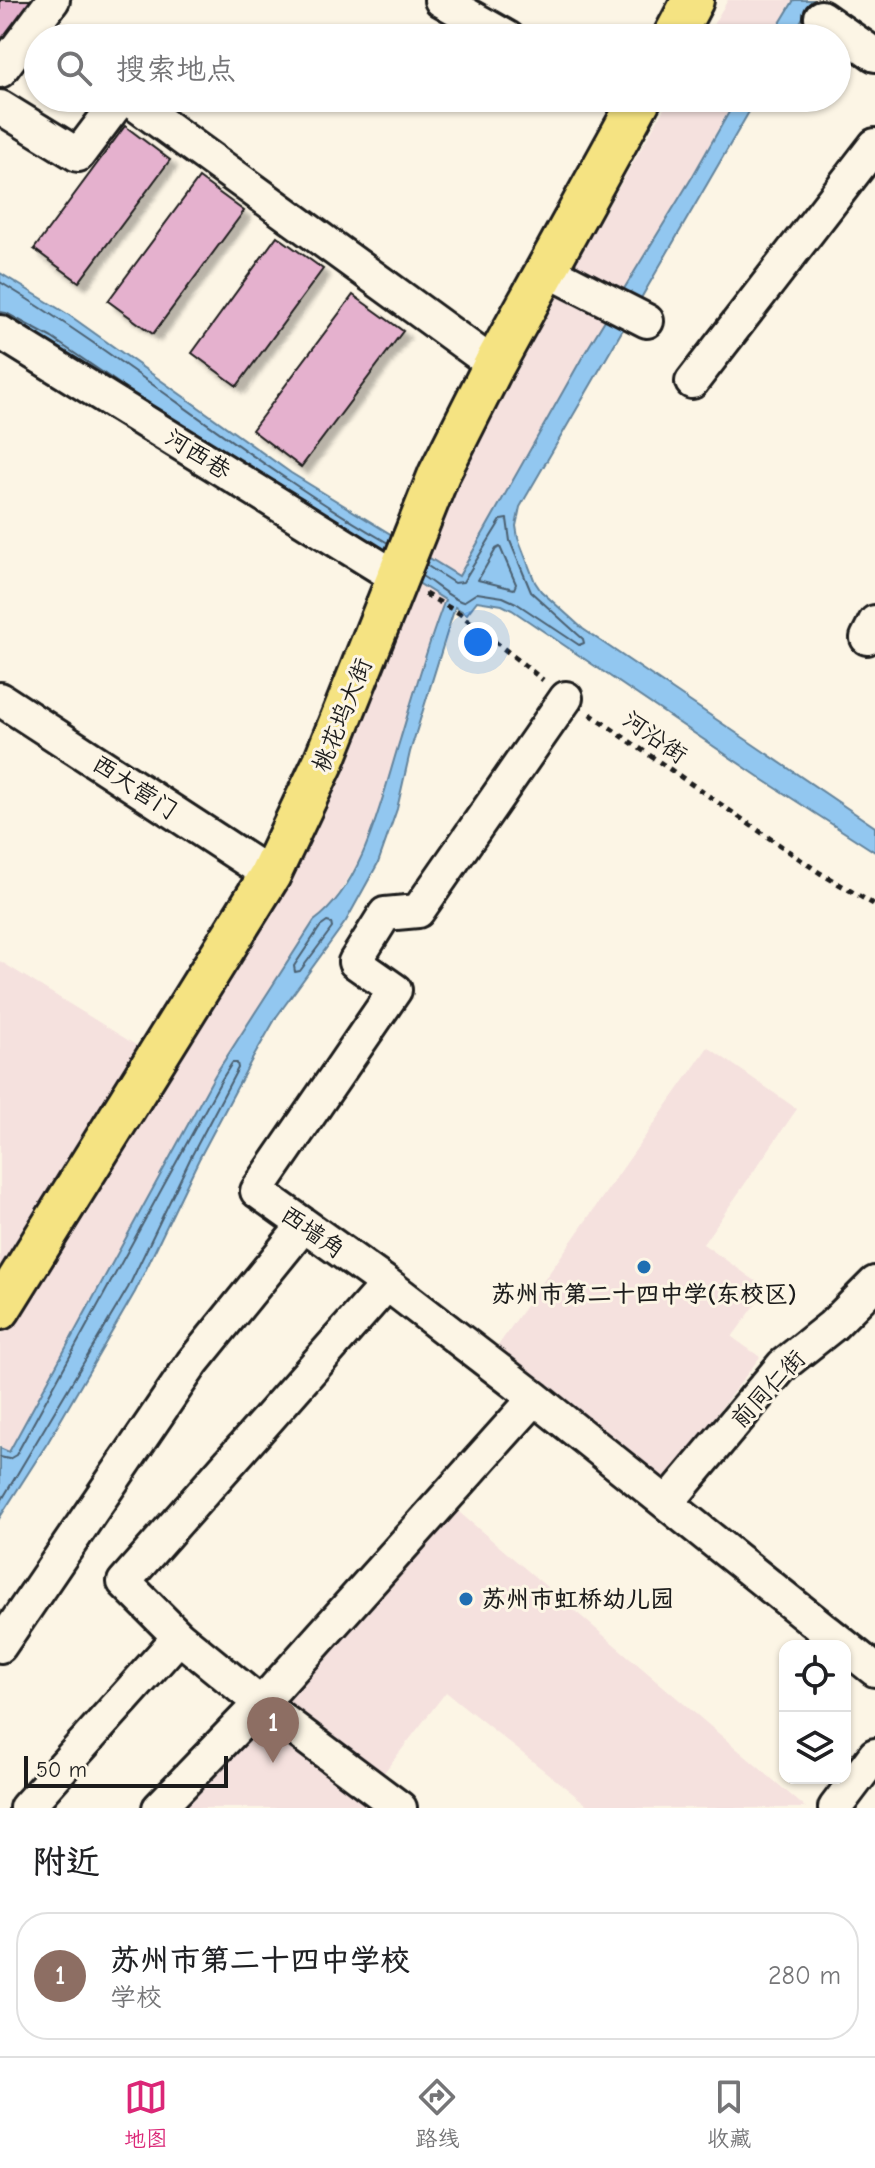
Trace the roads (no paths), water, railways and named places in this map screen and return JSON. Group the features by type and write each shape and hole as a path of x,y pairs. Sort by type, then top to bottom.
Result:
{"main road":[{"path":"680,24 693,0"},
{"name":"桃花坞大街","path":"0,1309 270,875 318,775 406,570 439,474 547,270 625,112"}],"street":[{"path":"42,24 53,0"},
{"path":"441,0 483,24"},
{"path":"821,17 831,24"},
{"path":"851,38 875,55"},
{"path":"0,71 24,47"},
{"path":"0,107 78,155 113,112"},
{"path":"143,112 494,365"},
{"path":"692,382 875,145"},
{"path":"547,270 647,321"},
{"name":"河西巷","path":"0,332 406,570"},
{"name":"西墙角","path":"566,698 418,911 385,914 355,962 395,990 257,1191 387,1284 535,1398 875,1670"},
{"name":"西大营门","path":"0,699 270,875"},
{"path":"0,1646 193,1362 304,1225"},
{"name":"前同仁街","path":"668,1502 783,1365 832,1326 875,1283"},
{"path":"387,1284 124,1582 179,1637 260,1703 400,1808"},
{"path":"159,1808 260,1703 535,1398"},
{"path":"26,1808 179,1637"},
{"path":"835,1808 875,1755"}],"water":[{"path":"794,0 813,0 799,24 779,24"},
{"path":"729,112 749,112 520,507 516,526 518,538 541,591 583,629 875,827 875,852 512,610 477,601 467,614 455,607 410,752 397,809 378,863 346,921 277,1016 199,1159 135,1292 48,1442 0,1517 0,1448 9,1452 215,1075 314,921 346,886 358,863 378,813 445,600 0,319 0,273 69,315 291,473 459,576 583,356"}],"place":[{"name":"苏州市第二十四中学(东校区)","path":"644,1267"},
{"name":"苏州市虹桥幼儿园","path":"466,1599"},
{"name":"苏州市第二十四中学校","path":"273,1763"}]}
